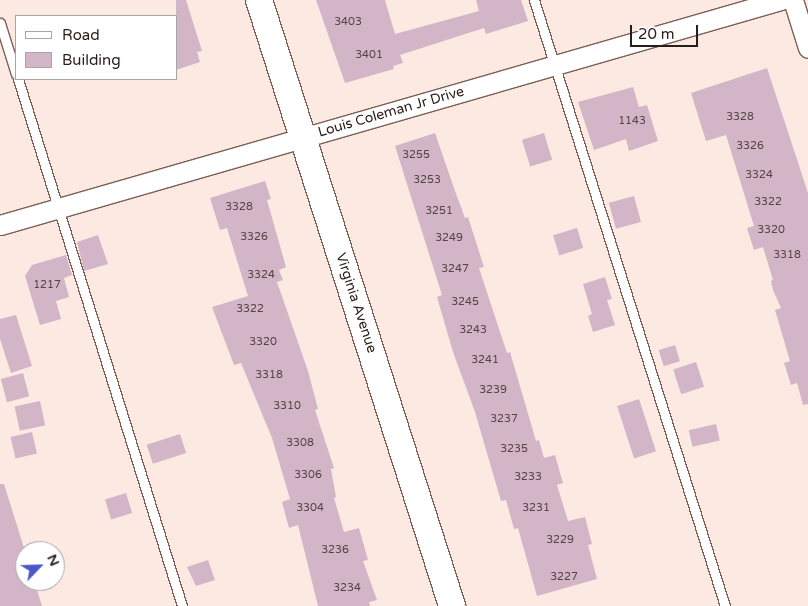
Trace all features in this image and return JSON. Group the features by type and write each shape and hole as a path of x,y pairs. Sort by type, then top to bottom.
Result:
{"main road":[{"name":"Virginia Avenue","path":"259,0 452,606"}],"street":[{"name":"Louis Coleman Jr Drive","path":"0,225 781,0"},
{"path":"793,0 808,48"}],"lane":[{"path":"534,0 725,606"},
{"path":"0,23 15,71"},
{"path":"18,80 182,606"}],"building":[{"path":"176,0 186,0 202,51 197,52 200,62 178,69 178,15 176,15"},
{"path":"316,0 385,0 395,34 479,11 476,0 521,0 528,21 486,34 484,28 400,55 403,63 393,66 394,69 345,83"},
{"path":"767,68 808,193 808,404 803,405 797,383 791,385 784,363 790,361 775,310 781,308 773,290 771,281 773,280 763,247 754,250 747,228 754,226 726,135 706,141 691,93"},
{"path":"633,87 639,107 647,105 658,141 629,151 626,139 594,150 578,102"},
{"path":"435,133 465,218 468,217 484,267 479,268 507,353 510,352 536,441 539,440 544,458 555,455 563,483 557,485 568,521 585,517 592,544 588,545 597,579 537,596 518,528 514,529 506,500 501,501 475,412 453,352 437,297 442,295 395,146"},
{"path":"544,133 552,160 530,167 522,140"},
{"path":"265,181 271,199 267,200 286,267 279,270 283,280 277,282 308,371 318,409 315,410 334,468 331,469 336,497 334,498 344,532 359,528 368,560 363,561 377,600 369,602 370,606 318,606 298,525 289,528 282,502 290,499 272,438 241,363 234,365 212,307 248,296 227,228 220,230 210,198"},
{"path":"634,196 641,222 616,229 609,203"},
{"path":"577,228 583,248 559,255 553,235"},
{"path":"98,235 108,264 84,271 77,242"},
{"path":"66,255 72,275 64,278 69,297 56,301 61,319 40,325 25,276 32,265"},
{"path":"605,277 612,299 607,300 615,325 593,332 588,316 592,314 583,284"},
{"path":"16,315 32,366 11,373 0,339 0,319"},
{"path":"675,345 680,361 664,366 659,350"},
{"path":"696,362 704,387 681,394 673,369"},
{"path":"23,373 29,396 7,402 1,379"},
{"path":"639,399 656,451 634,458 617,406"},
{"path":"40,401 45,425 20,431 15,406"},
{"path":"716,424 720,441 693,447 689,430"},
{"path":"32,432 37,453 16,458 11,437"},
{"path":"180,434 186,453 153,464 147,445"},
{"path":"0,484 4,484 22,541 15,541 15,591 37,591 42,606 0,606"},
{"path":"126,493 132,513 111,520 105,499"},
{"path":"208,560 215,580 196,586 187,567"}]}
